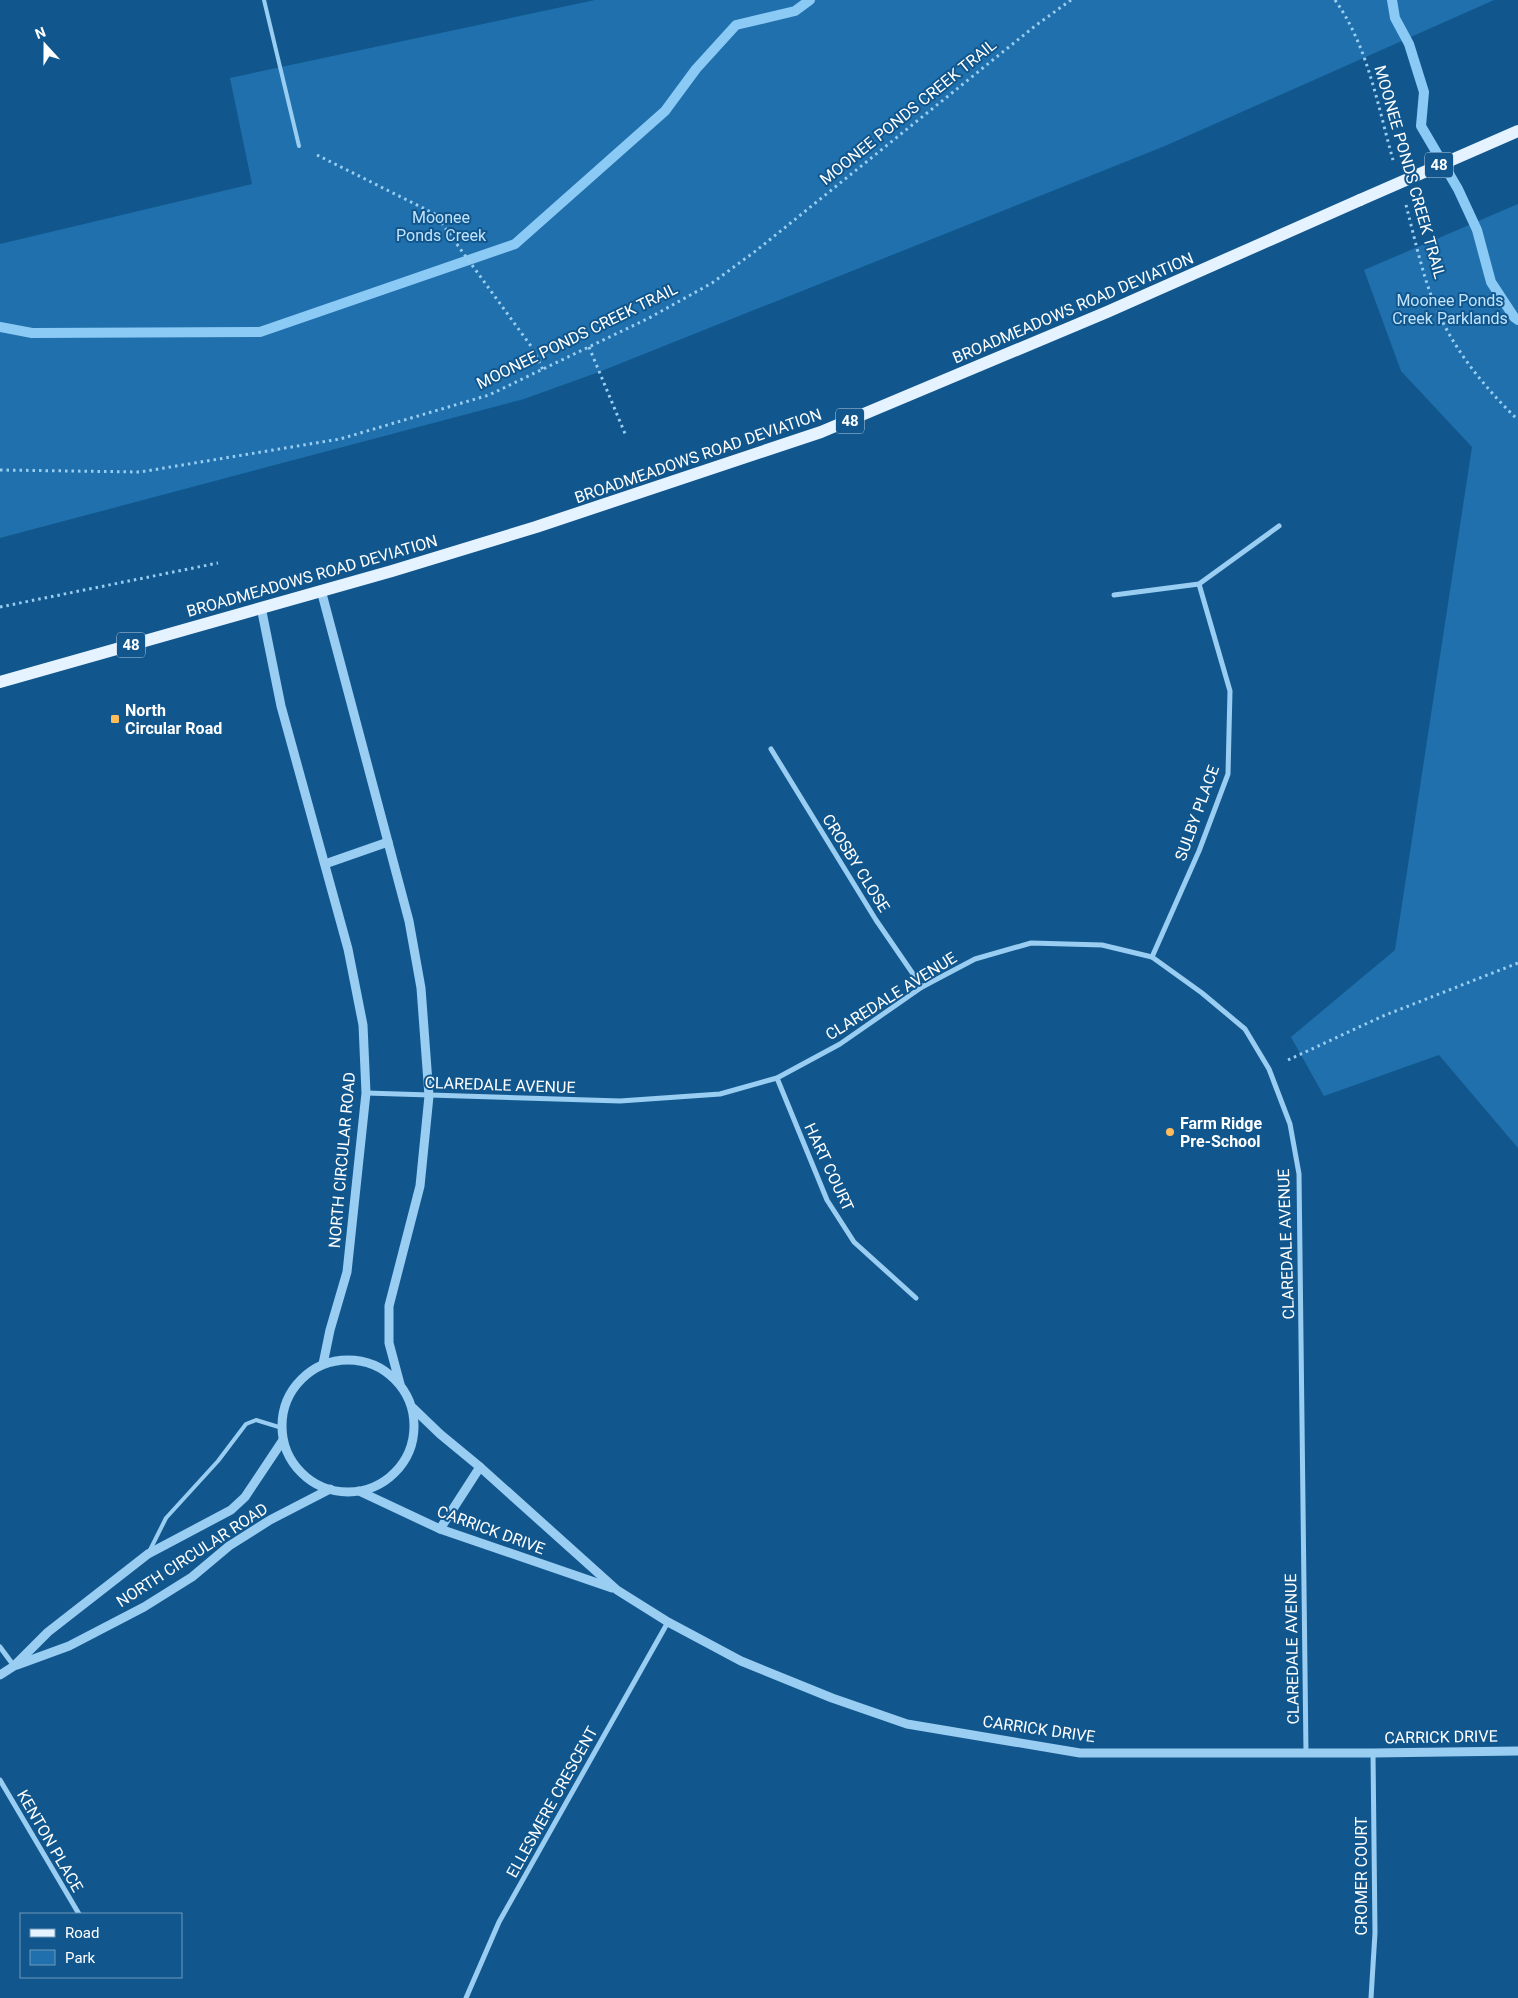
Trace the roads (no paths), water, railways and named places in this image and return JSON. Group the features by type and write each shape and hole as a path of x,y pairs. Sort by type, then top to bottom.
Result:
{"main road":[{"name":"BROADMEADOWS ROAD DEVIATION","path":"0,682 536,527 821,432 1089,320 1518,131"}],"street":[{"path":"1114,595 1199,584 1279,526"},
{"name":"SULBY PLACE","path":"1152,957 1199,851 1228,774 1230,691 1199,584"},
{"path":"321,590 409,921 421,988 429,1096 420,1186 389,1306 389,1344 400,1384 413,1408 415,1430 410,1451 402,1464 380,1484 359,1491 330,1489 314,1482 300,1471 290,1457 283,1440 282,1428 284,1408 292,1390 306,1375 323,1364 344,1360 365,1361 385,1370 400,1384"},
{"name":"NORTH CIRCULAR ROAD","path":"261,607 281,706 348,949 364,1025 366,1094 347,1272 323,1364"},
{"name":"CROSBY CLOSE","path":"771,749 876,920 922,987"},
{"path":"325,864 388,842"},
{"name":"CLAREDALE AVENUE","path":"366,1094 620,1101 720,1094 776,1078 840,1044 922,987 975,959 1031,943 1102,945 1152,957 1245,1029 1269,1069 1290,1124 1299,1174 1306,1753"},
{"name":"HART COURT","path":"776,1078 828,1200 854,1242 916,1298"},
{"name":"CARRICK DRIVE","path":"413,1408 617,1590 668,1622 741,1661 832,1698 907,1724 1080,1753 1373,1754 1518,1751"},
{"name":"NORTH CIRCULAR ROAD","path":"0,1675 14,1666 48,1632 148,1554 231,1510 246,1497 283,1440"},
{"path":"440,1529 480,1467"},
{"name":"NORTH CIRCULAR ROAD","path":"14,1666 69,1646 144,1607 192,1577 229,1546 270,1520 330,1489"},
{"name":"CARRICK DRIVE","path":"359,1491 440,1529 617,1590"},
{"name":"ELLESMERE CRESCENT","path":"466,1998 499,1922 668,1622"},
{"path":"0,1646 14,1666"},
{"name":"CROMER COURT","path":"1371,1998 1375,1933 1373,1754"},
{"name":"KENTON PLACE","path":"0,1780 78,1913"}],"lane":[{"path":"264,0 299,146"},
{"path":"148,1554 166,1518 218,1462 246,1424 256,1420 282,1428"}],"waterway":[{"name":"Moonee Ponds Creek","path":"0,327 32,333 260,332 515,244 665,111 696,69 736,25 795,11 810,0"},
{"name":"Moonee Ponds Creek","path":"1392,0 1395,18 1409,44 1424,92 1421,126 1458,189 1477,230 1491,282 1514,317 1518,320"}],"place":[{"name":"North Circular Road","path":"115,719"},
{"name":"Farm Ridge Pre-School","path":"1170,1132"}],"park label":[{"name":"Moonee Ponds Creek Parklands","path":"1450,309"}]}
